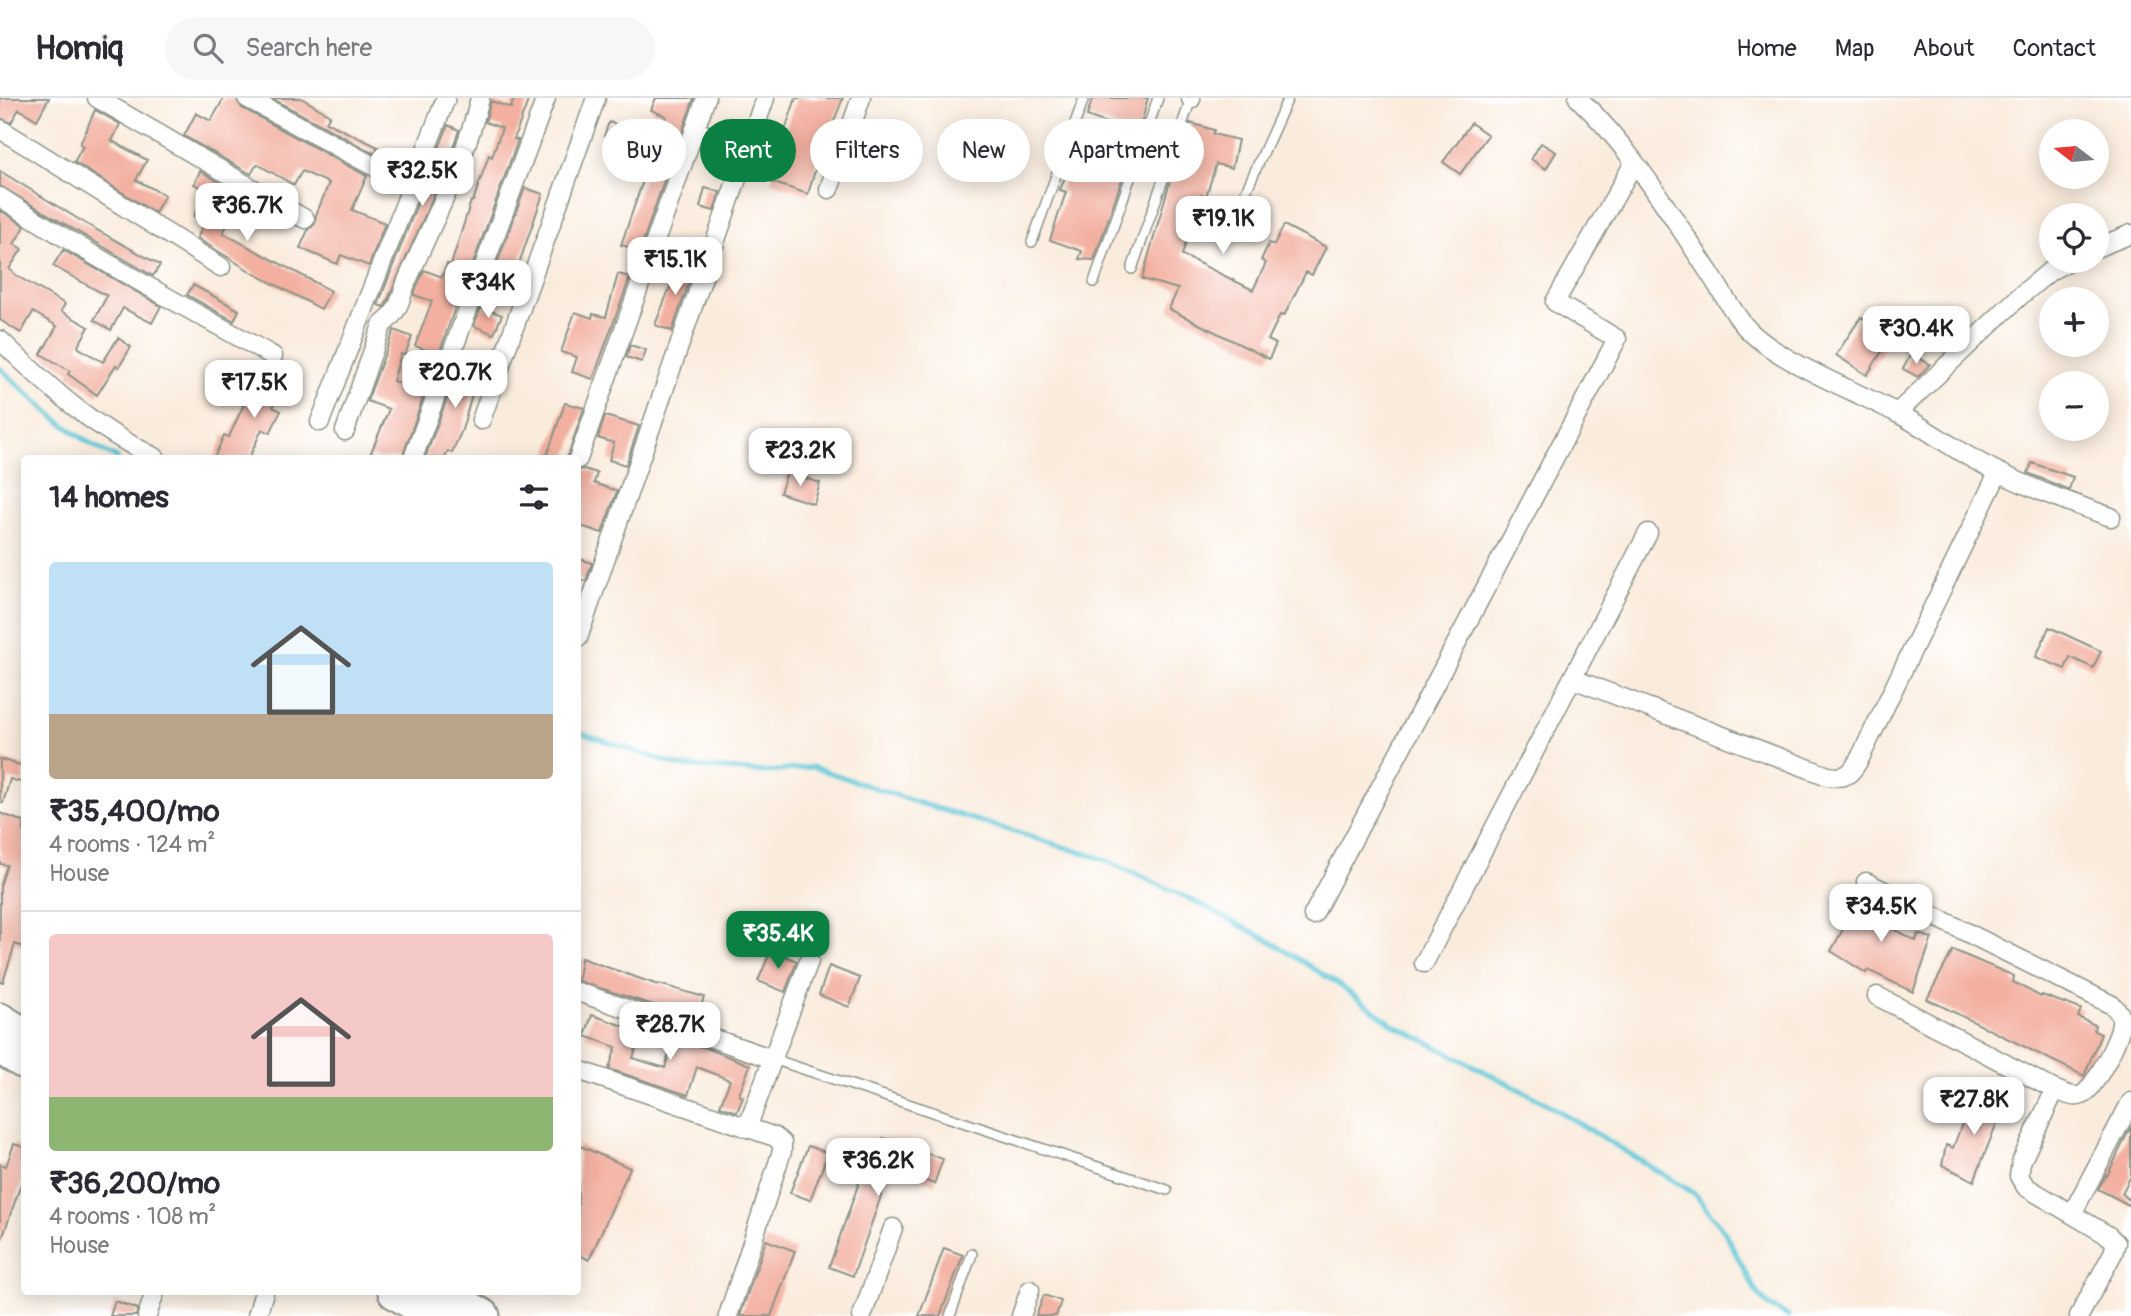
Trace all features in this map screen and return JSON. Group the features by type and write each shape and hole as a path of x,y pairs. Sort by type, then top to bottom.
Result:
{"highway":[{"path":"0,1020 21,1033"},
{"path":"0,1047 21,1060"},
{"path":"446,1295 483,1316"},
{"path":"395,1300 434,1316"}],"street":[{"path":"97,98 305,219"},
{"path":"247,98 411,187"},
{"path":"320,422 446,98"},
{"path":"345,431 382,325 395,314 409,276 440,211 473,130 481,98"},
{"path":"414,455 546,98"},
{"path":"481,420 596,98"},
{"path":"579,455 706,98"},
{"path":"757,119 765,98"},
{"path":"829,189 861,98"},
{"path":"1578,98 1634,163 1744,325 1759,340 1779,354 1897,413 1998,472 2024,485 2111,517"},
{"path":"0,129 221,267"},
{"path":"694,131 700,133"},
{"path":"1313,915 1617,339 1555,302 1634,163"},
{"path":"581,629 735,182"},
{"path":"0,197 138,282 273,356"},
{"path":"2109,242 2131,233"},
{"path":"1897,413 2048,273"},
{"path":"0,340 82,415 118,439 150,455"},
{"path":"1573,679 1815,771 1841,778 1853,771 1860,758 1998,472"},
{"path":"1424,962 1648,533"},
{"path":"1866,882 2119,1011 2122,1021 2120,1032 2092,1085 2082,1095 2074,1097 2055,1090 1877,996"},
{"path":"747,1128 809,961"},
{"path":"581,993 773,1059"},
{"path":"581,1071 775,1137 782,1143 782,1152 728,1316"},
{"path":"2055,1090 2021,1162 2019,1176 2026,1187 2116,1242 2113,1253 2078,1316"},
{"path":"2072,1214 2131,1102"},
{"path":"862,1316 892,1228"},
{"path":"1021,1316 1030,1290"},
{"path":"147,1316 154,1295"},
{"path":"257,1316 263,1295"}],"lane":[{"path":"1032,242 1084,98"},
{"path":"1094,282 1158,98"},
{"path":"1132,269 1191,98"},
{"path":"1247,191 1288,98"},
{"path":"773,1059 1167,1190"},
{"path":"950,1316 972,1254"}],"building":[{"path":"0,98 49,98 37,120 19,109 11,123 0,118"},
{"path":"224,98 236,98 242,108 367,176 352,210 385,223 369,266 341,255 337,264 300,248 308,230 315,224 329,183 302,171 294,185 257,164 251,174 184,136 196,113 211,121"},
{"path":"271,98 301,98 330,115 326,122 378,147 375,154"},
{"path":"514,98 529,98 514,139 518,140 439,354 415,346 432,301 414,295 417,286 424,270 442,277 447,264 451,265 471,201 489,155 492,157 502,128 485,122 491,101 511,108"},
{"path":"656,98 694,98 686,121 665,119 666,116 651,110"},
{"path":"796,98 843,98 835,119 810,119 812,182 808,194 771,182 796,182 796,119 789,119"},
{"path":"1148,98 1142,119 1095,119 1087,116 1092,100"},
{"path":"95,110 120,124 112,141 147,160 136,180 165,195 155,213 74,162 83,146 80,144"},
{"path":"1471,123 1488,135 1460,174 1443,162"},
{"path":"448,125 459,130 448,162 387,302 384,307 378,305"},
{"path":"1204,127 1214,130 1213,134 1238,140 1232,168 1216,164 1206,197 1201,195 1182,255 1253,290 1266,263 1261,260 1269,243 1274,245 1284,225 1326,247 1312,275 1306,272 1284,316 1280,315 1268,340 1276,344 1269,359 1169,309 1178,289 1142,279 1170,182 1204,182"},
{"path":"1541,143 1556,152 1546,169 1531,159"},
{"path":"0,171 160,265 153,276 0,186"},
{"path":"200,171 245,197 238,208 236,207 223,233 331,291 321,309 253,273 197,238 205,221 194,216 207,191 194,184"},
{"path":"643,182 664,182 640,250 621,245"},
{"path":"1063,182 1121,182 1094,260 1079,259 1082,251 1050,240 1066,192 1060,190"},
{"path":"525,188 543,194 512,284 492,277"},
{"path":"705,188 720,192 714,211 700,207"},
{"path":"0,210 25,226 14,244 22,249 9,269 65,304 61,311 89,327 79,348 103,362 118,338 131,347 97,395 68,374 70,371 41,354 57,326 33,312 21,333 0,320"},
{"path":"63,250 161,306 152,323 123,308 111,330 94,320 107,296 53,266"},
{"path":"680,262 694,267 672,331 655,325"},
{"path":"618,274 630,277 593,379 572,372 577,357 561,352 575,312 592,318 593,314 606,317"},
{"path":"193,285 239,310 234,321 187,295"},
{"path":"481,307 502,315 494,334 474,326"},
{"path":"1861,317 1891,337 1867,375 1836,355"},
{"path":"394,330 412,337 405,355 401,354 393,381 425,392 403,455 370,455 389,409 367,401"},
{"path":"630,345 646,350 642,362 626,357"},
{"path":"1911,354 1930,364 1918,377 1903,369"},
{"path":"461,360 485,368 478,388 474,387 462,430 452,453 448,451 446,455 426,455"},
{"path":"274,367 288,373 273,407 281,411 270,433 262,429 250,455 215,455 224,435 229,437 248,395 259,400"},
{"path":"565,403 584,408 568,455 547,455"},
{"path":"605,416 639,426 626,465 609,460 614,443 598,438"},
{"path":"2032,463 2073,477 2069,490 2028,473"},
{"path":"581,470 597,473 594,483 617,491 602,533 581,526"},
{"path":"787,472 820,483 814,504 780,493"},
{"path":"581,559 592,563 586,581 581,580"},
{"path":"2049,627 2101,651 2093,668 2070,657 2065,669 2036,657"},
{"path":"0,759 21,765 21,782 10,779 3,803 0,802"},
{"path":"0,813 21,821 21,946 15,944 3,982 0,982 0,886 7,865 0,864"},
{"path":"1863,893 1898,911 1890,927 1916,941 1918,934 1932,938 1913,992 1868,970 1866,973 1831,951"},
{"path":"771,950 797,961 785,992 758,981"},
{"path":"1953,950 2014,976 2013,982 2041,997 2042,995 2081,1009 2078,1017 2095,1025 2094,1031 2101,1034 2084,1076 1927,999"},
{"path":"581,958 658,985 704,997 697,1019 581,982"},
{"path":"829,966 860,978 849,1007 819,995"},
{"path":"592,1015 641,1032 633,1058 665,1068 673,1039 750,1065 739,1095 743,1097 737,1112 720,1106 730,1080 697,1067 688,1095 609,1069 616,1047 585,1036"},
{"path":"1972,1097 1986,1102 1990,1097 2005,1102 1974,1181 1942,1165 1946,1145 1953,1148"},
{"path":"2131,1126 2131,1176 2122,1193 2131,1202 2131,1206 2098,1189"},
{"path":"883,1138 943,1159 934,1184 891,1168 853,1276 829,1267 861,1177 868,1180"},
{"path":"14,1144 21,1146 21,1184 0,1239 0,1164 6,1166"},
{"path":"581,1146 630,1168 589,1260 581,1256"},
{"path":"808,1146 828,1153 810,1200 790,1193"},
{"path":"766,1240 795,1251 771,1316 740,1316"},
{"path":"944,1248 963,1255 940,1316 919,1316"},
{"path":"1044,1295 1061,1301 1056,1316 1036,1316"},
{"path":"115,1301 138,1309 136,1316 110,1316"}],"waterway":[{"path":"0,368 70,429 112,455"},
{"path":"581,733 680,766 766,772 813,767 913,801 1103,859 1186,897 1268,940 1335,982 1394,1025 1544,1102 1694,1193 1724,1231 1755,1290 1769,1306 1788,1316"}]}
